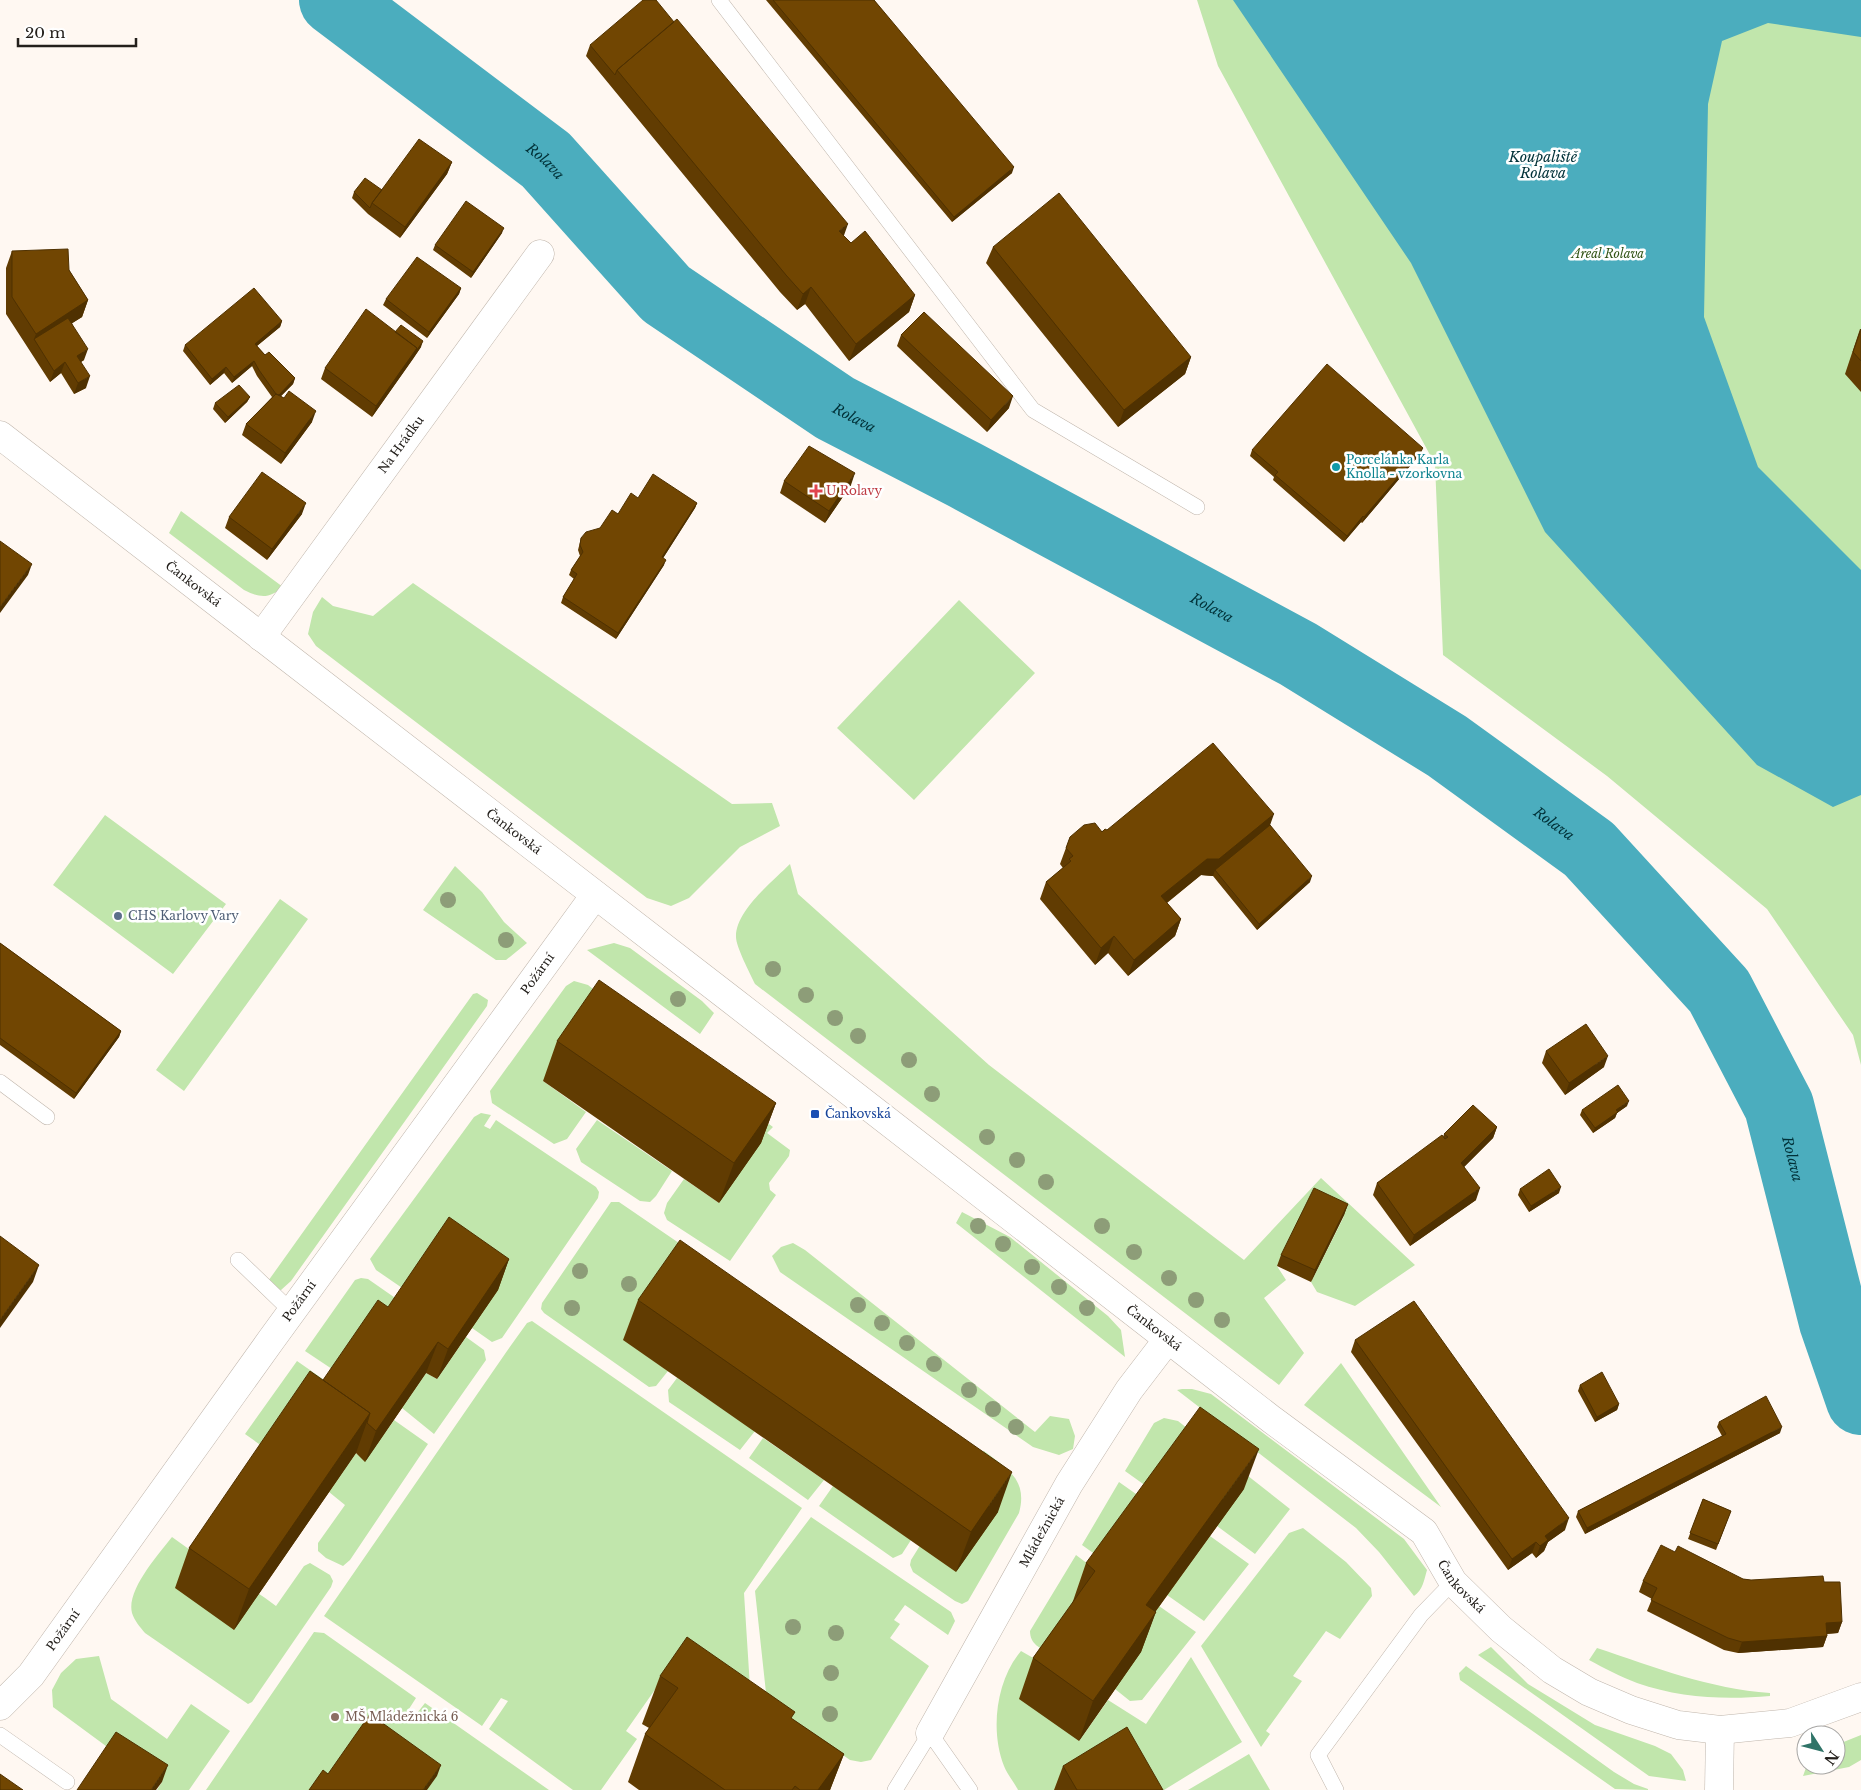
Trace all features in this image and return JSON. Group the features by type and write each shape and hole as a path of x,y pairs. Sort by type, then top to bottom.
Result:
{"street":[{"name":"Na Hrádku","path":"261,637 540,254"},
{"name":"Čankovská","path":"0,435 1271,1419 1424,1532 1452,1582 1516,1642 1552,1670 1589,1692 1631,1710 1678,1725 1720,1730 1790,1723 1861,1697"},
{"name":"Požární","path":"0,1706 31,1675 533,978 595,895"},
{"name":"Mládežnická","path":"930,1733 1069,1484 1129,1390 1168,1339"},
{"path":"1719,1790 1720,1730"}],"lane":[{"path":"719,0 1033,410 1197,507"},
{"path":"0,1082 47,1116"},
{"path":"238,1260 292,1312"},
{"path":"1336,1790 1318,1755 1422,1615 1452,1582"},
{"path":"930,1733 970,1790"},
{"name":"Mládežnická","path":"895,1790 930,1733"},
{"path":"0,1735 67,1782"}],"green space":[{"name":"Areál Rolava","path":"1197,0 1861,0 1861,1065 1853,1035 1767,909 1607,776 1443,655 1435,464 1218,66"},
{"path":"181,511 283,587 273,594 264,596 255,595 244,590 169,533"},
{"path":"413,583 732,804 772,803 780,826 740,847 689,898 671,906 647,898 316,646 308,634 313,612 322,597 333,606 373,616"},
{"path":"959,600 1035,673 914,800 837,728"},
{"path":"105,815 226,904 173,974 53,885"},
{"path":"790,864 798,894 989,1065 1244,1260 1321,1178 1415,1265 1355,1306 1317,1292 1311,1282 1344,1216 1277,1266 1286,1280 1264,1298 1304,1353 1279,1385 755,984 738,947 737,927 741,917 756,897"},
{"path":"455,866 482,892 504,922 527,943 506,960 496,960 423,910"},
{"path":"280,899 308,919 184,1091 156,1070"},
{"path":"614,943 630,948 702,1001 714,1013 700,1034 587,950"},
{"path":"574,981 588,985 630,1018 543,1081 586,1112 567,1139 554,1144 492,1103 490,1091 566,986"},
{"path":"477,993 488,1000 487,1006 291,1281 281,1290 266,1284 473,994"},
{"path":"736,1099 773,1127 767,1133 790,1150 789,1156 769,1183 770,1190 776,1195 730,1261 667,1220 664,1213 667,1203 684,1179 719,1203"},
{"path":"481,1113 491,1115 484,1126 490,1129 496,1120 596,1187 599,1192 598,1198 502,1338 492,1342 472,1328 408,1292 376,1270 370,1259 474,1117"},
{"path":"597,1120 672,1171 650,1202 640,1201 581,1162 576,1149"},
{"path":"611,1202 619,1202 714,1267 624,1340 668,1371 656,1386 649,1387 541,1309 542,1303"},
{"path":"962,1212 1010,1237 1108,1316 1121,1330 1125,1357 956,1223"},
{"path":"793,1243 805,1250 1035,1432 1050,1416 1069,1419 1075,1436 1073,1449 1059,1455 1033,1447 780,1272 772,1256 781,1247"},
{"path":"361,1278 368,1279 401,1302 338,1373 305,1351 355,1280"},
{"path":"532,1321 802,1508 744,1593 752,1719 675,1661 626,1731 637,1739 601,1790 573,1790 489,1729 508,1701 501,1698 482,1726 324,1616 507,1351 527,1323"},
{"path":"466,1337 484,1350 486,1360 434,1434 402,1408 426,1373 437,1379"},
{"path":"297,1361 330,1384 269,1451 245,1434"},
{"path":"1341,1363 1441,1507 1304,1405"},
{"path":"677,1378 755,1431 740,1450 669,1402 668,1390"},
{"path":"1192,1389 1211,1394 1404,1539 1427,1570 1419,1591 1414,1596 1379,1552 1356,1528 1177,1390"},
{"path":"1164,1418 1178,1421 1290,1509 1255,1554 1217,1526 1153,1491 1125,1471 1154,1423"},
{"path":"394,1420 428,1444 350,1560 343,1566 326,1558 318,1551 318,1543 345,1505 329,1492 356,1453 365,1461"},
{"path":"763,1438 824,1480 808,1500 749,1458"},
{"path":"984,1451 1014,1476 1021,1492 1021,1502 1019,1513 968,1601 962,1604 913,1572 910,1565 911,1560 977,1454"},
{"path":"1119,1482 1146,1501 1103,1560 1082,1545"},
{"path":"833,1486 911,1540 902,1554 893,1558 819,1506"},
{"path":"811,1517 951,1612 955,1621 948,1635 905,1605 894,1620 900,1624 890,1638 929,1666 871,1760 861,1762 850,1760 767,1702 755,1591"},
{"path":"1303,1528 1346,1562 1371,1588 1372,1596 1340,1639 1326,1631 1293,1676 1302,1681 1266,1731 1270,1734 1261,1747 1201,1646 1289,1533"},
{"path":"1210,1536 1249,1564 1204,1621 1167,1595"},
{"path":"172,1537 276,1606 304,1566 310,1563 330,1575 333,1581 331,1587 252,1702 248,1704 145,1633 133,1616 131,1604 139,1583 152,1562"},
{"path":"1076,1555 1096,1570 1081,1611 1050,1654 1039,1648 1032,1639 1030,1631"},
{"path":"1159,1606 1196,1632 1142,1700 1130,1701 1115,1689 1132,1644"},
{"name":"MŠ Mládežnická 6","path":"314,1632 324,1633 416,1698 407,1712 414,1717 425,1703 549,1790 206,1790"},
{"path":"1491,1647 1528,1684 1595,1725 1655,1746 1671,1754 1683,1770 1686,1781 1649,1776 1478,1655"},
{"path":"1597,1648 1682,1676 1726,1687 1770,1693 1770,1696 1703,1697 1653,1688 1625,1678 1589,1660"},
{"path":"1021,1651 1035,1659 1079,1741 1108,1700 1146,1724 1191,1657 1242,1742 1164,1790 1018,1790 1004,1766 997,1737 997,1722 998,1706 1006,1676"},
{"path":"99,1656 111,1699 167,1739 191,1704 230,1731 189,1790 157,1790 162,1782 110,1749 53,1707 52,1690 61,1673 76,1659"},
{"path":"1466,1666 1614,1772 1648,1790 1615,1789 1460,1680 1459,1673"},
{"path":"1861,1735 1861,1760 1846,1768 1846,1741"},
{"path":"1249,1754 1270,1790 1188,1790"}],"water":[{"name":"Koupaliště Rolava","path":"1233,0 1861,0 1861,37 1768,23 1722,41 1708,104 1704,317 1758,467 1861,570 1861,795 1833,807 1757,765 1545,532 1411,263"}],"building":[{"path":"643,0 656,0 674,22 617,70 615,75 590,45"},
{"path":"773,0 874,0 1014,167 954,217"},
{"path":"677,19 848,224 839,231 851,243 865,231 915,295 856,344 811,287 803,294 786,275 617,70"},
{"path":"419,139 452,162 405,227 372,203"},
{"path":"365,178 382,190 370,208 354,192"},
{"path":"1059,193 1191,357 1124,410 993,247"},
{"path":"466,201 504,228 473,272 435,245"},
{"path":"68,249 69,270 88,300 36,334 12,297 12,251"},
{"path":"417,257 461,288 429,332 386,299"},
{"path":"254,288 282,321 255,344 265,355 269,352 295,378 279,395 276,394 254,361 234,377 226,367 212,379 185,345"},
{"path":"366,309 417,348 376,406 325,368"},
{"path":"924,312 1013,396 991,420 901,335"},
{"path":"68,318 88,349 77,356 90,376 78,383 65,362 54,371 34,339"},
{"path":"401,325 423,341 415,353 417,348 395,332"},
{"path":"1861,329 1861,361 1853,352"},
{"name":"Porcelánka Karla Knolla - vzorkovna","path":"1327,364 1423,448 1347,536 1275,475 1278,472 1252,450"},
{"path":"239,385 250,397 228,417 215,403"},
{"path":"289,391 316,411 285,453 246,424 276,394 284,398"},
{"path":"809,446 855,473 829,511 784,481"},
{"path":"262,472 306,503 272,549 229,517"},
{"path":"653,474 697,503 662,557 666,560 618,633 563,597 577,574 571,570 583,552 580,545 581,538 586,532 600,528 612,510 618,514 631,493 638,498"},
{"path":"0,541 32,564 0,607"},
{"path":"1213,743 1274,814 1219,859 1207,859 1161,896 1181,919 1134,960 1114,936 1101,948 1046,882 1071,861 1069,859 1073,856 1066,848 1070,837 1084,825 1095,823 1102,832 1105,829 1107,830"},
{"path":"1270,825 1312,876 1259,924 1215,870"},
{"path":"0,943 121,1031 76,1093 0,1038"},
{"path":"599,980 776,1103 734,1163 557,1041"},
{"path":"1586,1024 1608,1056 1569,1083 1546,1051"},
{"path":"1618,1085 1629,1101 1616,1110 1618,1112 1595,1128 1582,1110"},
{"path":"1473,1105 1497,1127 1461,1163 1480,1188 1414,1235 1377,1183 1442,1135 1445,1139 1448,1137 1444,1134"},
{"path":"1549,1169 1561,1187 1531,1206 1520,1189"},
{"path":"1314,1188 1348,1204 1315,1270 1281,1255"},
{"path":"449,1217 509,1259 448,1349 438,1342 376,1431 367,1423 370,1413 323,1380 378,1300 388,1307"},
{"path":"0,1236 39,1265 0,1320"},
{"path":"680,1240 1012,1472 971,1532 638,1300"},
{"path":"1414,1301 1569,1518 1545,1536 1548,1540 1540,1546 1536,1542 1512,1559 1355,1340"},
{"path":"310,1371 370,1413 249,1589 189,1548"},
{"path":"1602,1372 1619,1404 1597,1417 1580,1385"},
{"path":"1766,1396 1782,1427 1587,1528 1578,1511 1726,1434 1719,1422"},
{"path":"1200,1407 1259,1449 1146,1605 1156,1612 1093,1701 1033,1658 1095,1571 1086,1563"},
{"path":"1703,1499 1731,1511 1718,1544 1690,1533"},
{"path":"1661,1545 1675,1552 1678,1546 1743,1579 1823,1576 1824,1582 1840,1582 1842,1622 1826,1623 1827,1636 1742,1642 1728,1638 1651,1600 1657,1588 1643,1581"},
{"path":"687,1637 795,1712 791,1718 844,1754 818,1790 800,1790 795,1786 792,1790 725,1790 645,1734 678,1688 660,1676"},
{"path":"370,1714 441,1765 423,1790 309,1790 323,1770 328,1774"},
{"path":"1127,1727 1163,1790 1077,1790 1063,1766"},
{"path":"116,1732 168,1765 151,1790 77,1790"},
{"path":"0,1774 23,1790 0,1790"}],"waterway":[{"name":"Rolava","path":"334,0 546,160 666,294 835,408 965,475 1298,654 1447,746 1589,849 1719,991 1779,1106 1834,1322 1861,1400"}],"place":[{"name":"Porcelánka Karla Knolla - vzorkovna","path":"1336,467"},
{"name":"U Rolavy","path":"816,491"},
{"name":"CHS Karlovy Vary","path":"118,916"},
{"name":"Čankovská","path":"815,1114"},
{"name":"MŠ Mládežnická 6","path":"335,1717"}]}
